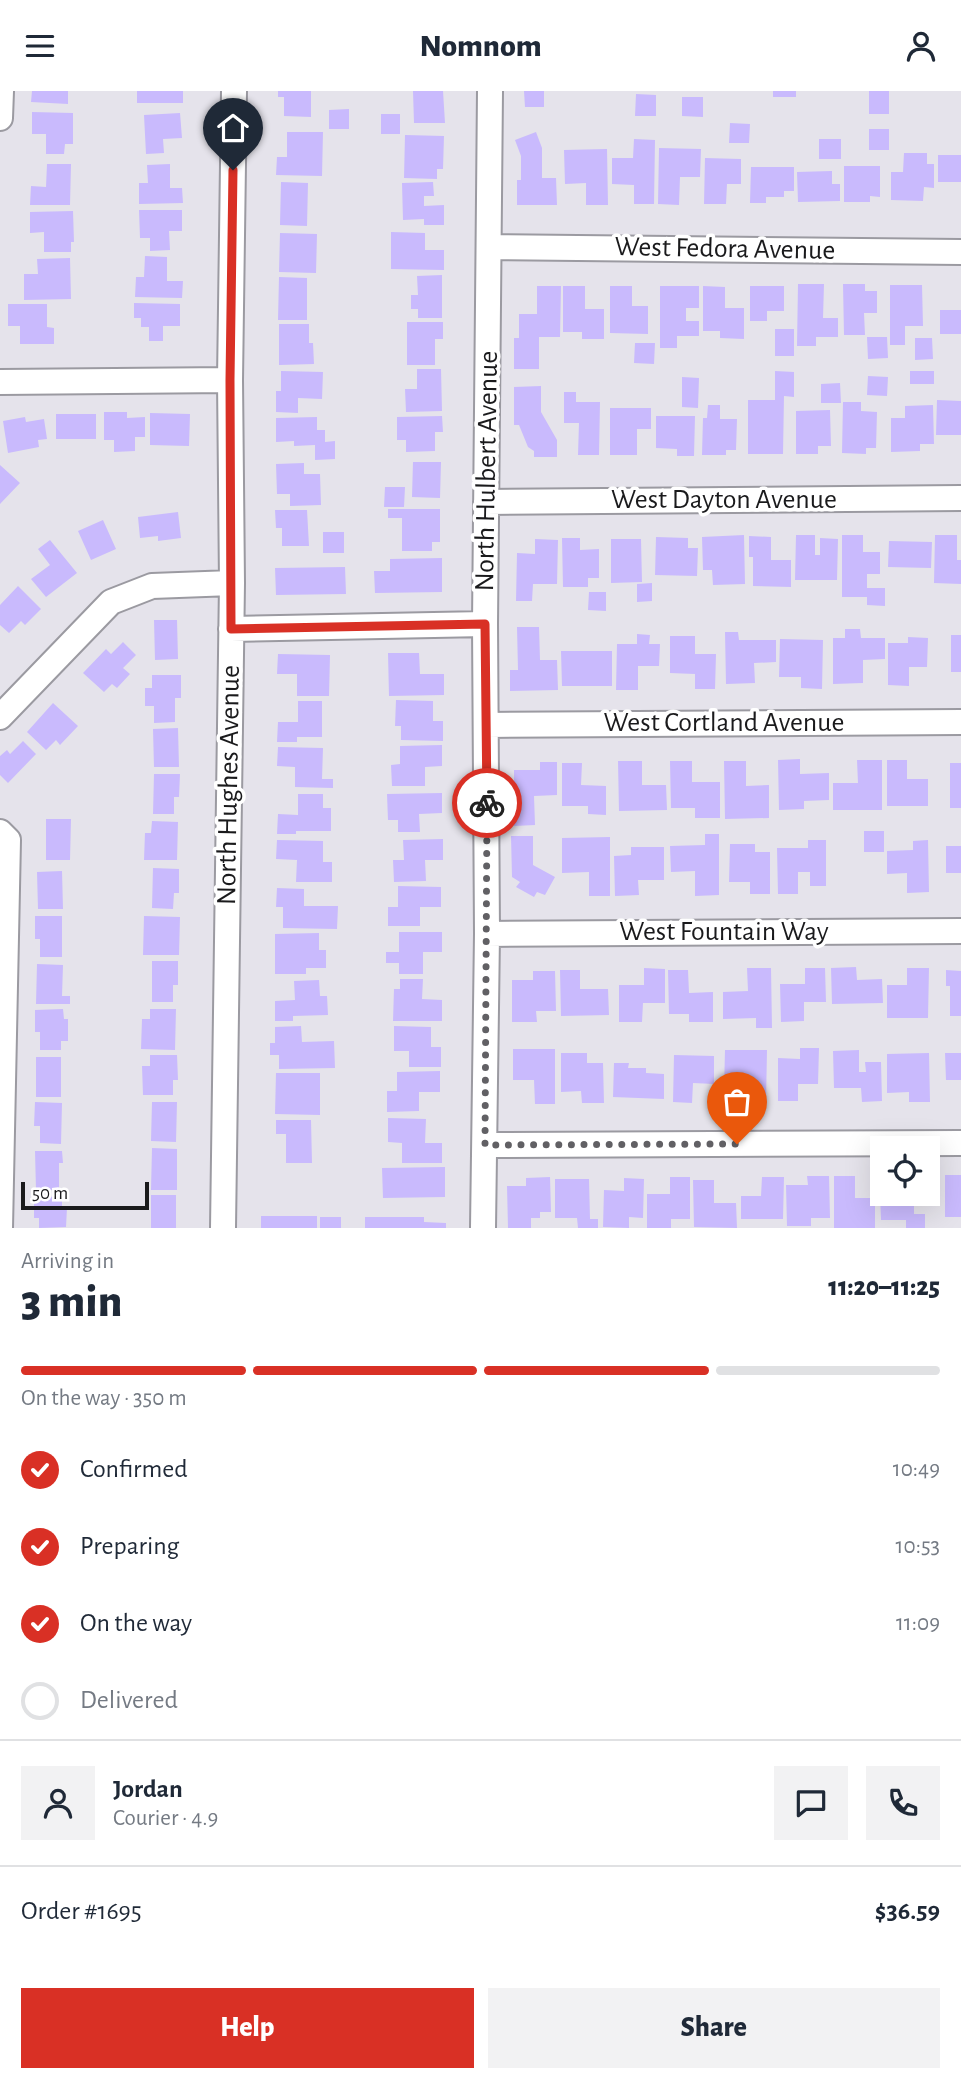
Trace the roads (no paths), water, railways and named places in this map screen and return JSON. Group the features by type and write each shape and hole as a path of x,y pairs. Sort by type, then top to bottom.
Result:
{"street":[{"path":"0,118 1,91"},
{"name":"North Hughes Avenue","path":"223,1228 232,583 230,380 234,91"},
{"name":"North Hulbert Avenue","path":"483,1228 487,934 485,624 490,91"},
{"name":"West Fedora Avenue","path":"489,247 961,252"},
{"path":"0,382 230,380"},
{"name":"West Dayton Avenue","path":"486,502 961,498"},
{"path":"0,717 111,602 152,586 232,583"},
{"path":"231,629 485,624"},
{"name":"West Cortland Avenue","path":"487,725 961,722"},
{"path":"0,832 8,840 0,1228"},
{"name":"West Fountain Way","path":"487,934 961,930"},
{"path":"485,1145 961,1143"}]}
